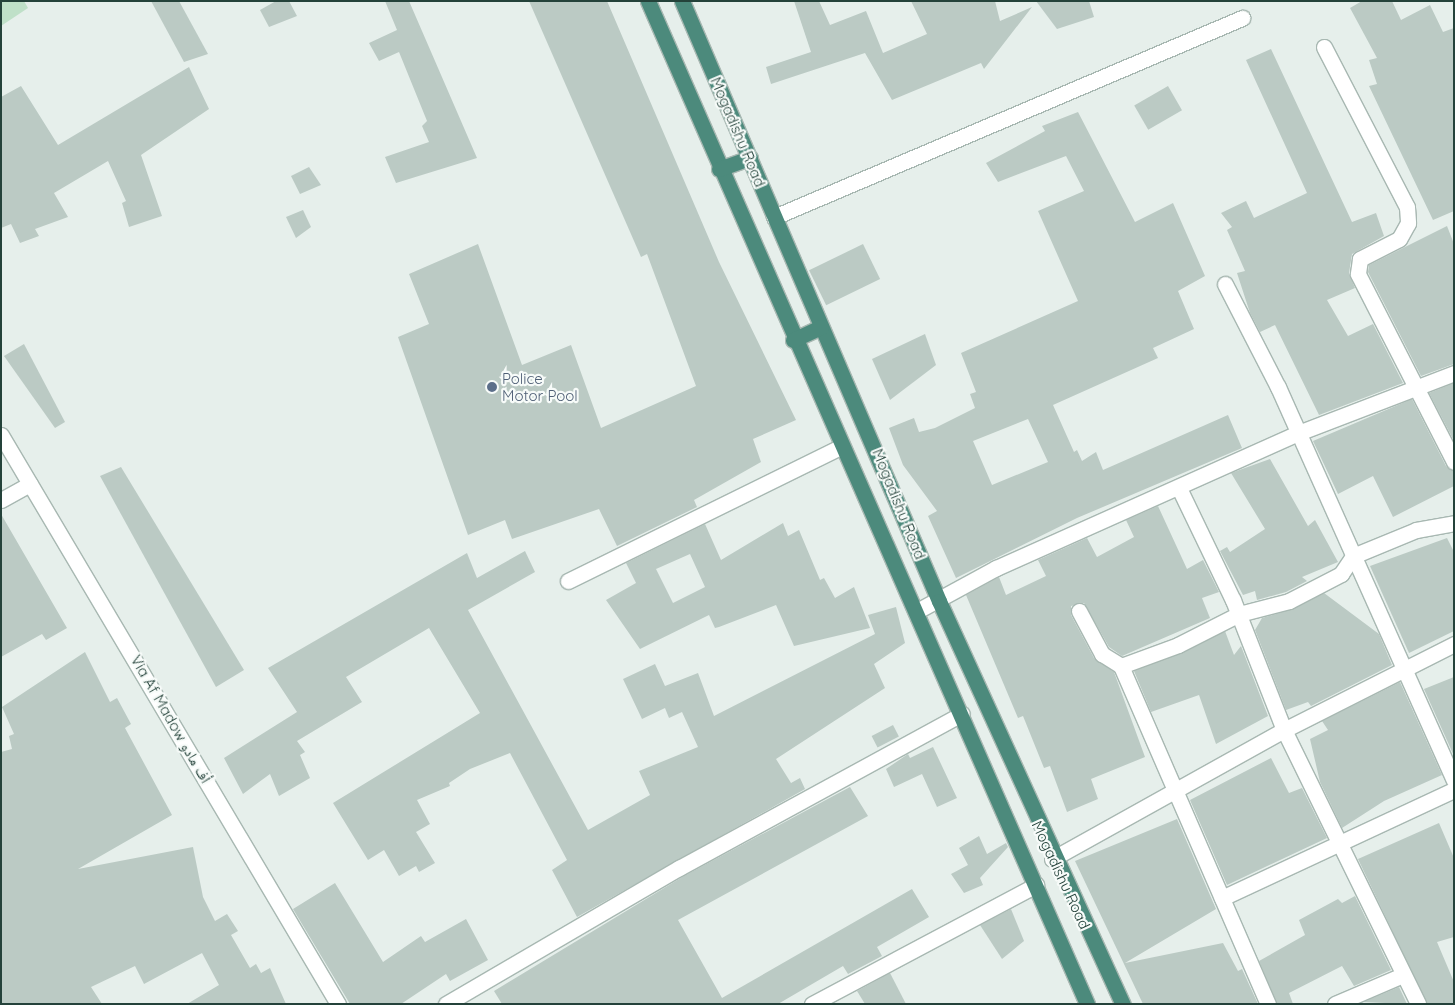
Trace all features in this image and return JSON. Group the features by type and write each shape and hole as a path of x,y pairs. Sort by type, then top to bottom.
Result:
{"highway":[{"name":"Mogadishu Road","path":"648,1 793,340 917,611 1087,1004"},
{"name":"Mogadishu Road","path":"682,1 939,601 1052,859 1122,1004"},
{"path":"719,169 750,158"},
{"path":"793,340 822,327"}],"street":[{"path":"774,217 1242,18"},
{"path":"1324,47 1407,207 1408,223 1399,239 1360,259 1358,274 1418,388 1454,462"},
{"path":"1225,284 1298,433 1352,556 1408,668 1454,780"},
{"path":"917,611 939,601 996,568 1179,488 1298,433 1454,373"},
{"name":"Via Af Madow أف مادو","path":"1,435 338,1004"},
{"path":"568,581 842,446"},
{"path":"1,500 30,484"},
{"path":"1179,488 1239,614 1284,730 1418,1004"},
{"path":"1121,666 1178,645 1239,614 1266,611 1289,601 1341,574 1352,556 1416,530 1454,524"},
{"path":"1079,610 1102,654 1121,666 1173,793 1222,898 1268,1004"},
{"path":"1052,859 1284,730 1454,644"},
{"path":"446,1004 679,868 962,714"},
{"path":"1222,898 1340,846 1454,790"},
{"path":"812,1004 1036,885"},
{"path":"1335,1004 1403,975"}],"green space":[{"path":"1,1 24,1 28,8 1,26"}],"building":[{"path":"151,1 179,1 208,54 184,62"},
{"path":"276,1 289,1 297,16 269,27 260,10"},
{"path":"385,1 409,1 477,158 396,183 385,157 429,142 422,126 427,121 399,52 379,61 369,43 397,30"},
{"path":"529,1 607,1 719,262 796,420 753,439 761,462 694,500 697,507 617,546 599,509 512,539 505,520 468,535 398,337 429,324 409,274 478,244 522,365 571,345 601,428 696,386 647,254 641,257"},
{"path":"794,1 819,1 830,25 866,11 883,53 927,34 911,1 995,1 1000,21 1032,7 984,69 981,63 892,100 865,53 771,84 766,67 811,52"},
{"path":"1036,1 1089,1 1094,17 1057,29"},
{"path":"1362,1 1392,1 1401,20 1430,5 1443,32 1454,28 1454,211 1433,220 1369,86 1377,84 1369,60 1377,58 1350,8"},
{"path":"1271,49 1352,222 1376,213 1384,236 1352,254 1349,273 1355,288 1327,300 1348,336 1373,324 1403,383 1319,415 1275,325 1260,332 1250,313 1237,273 1245,271 1227,230 1232,227 1221,213 1246,201 1254,218 1307,193 1246,60"},
{"path":"189,67 209,109 141,155 162,216 129,227 122,203 126,201 108,161 54,193 68,217 35,229 39,236 20,243 11,224 1,228 1,97 21,86 58,145"},
{"path":"1168,86 1182,110 1148,130 1134,106"},
{"path":"1078,112 1135,222 1173,203 1205,276 1178,291 1194,329 1153,348 1158,358 1053,405 1074,452 1077,450 1082,461 1096,452 1103,470 1228,415 1242,448 1077,518 956,578 928,516 937,511 903,465 889,428 914,418 919,432 935,428 975,408 970,394 976,392 961,353 1078,301 1038,211 1084,191 1066,156 998,182 986,163 1045,131 1042,126","holes":["1028,419 1048,462 992,485 973,441"]},
{"path":"309,167 321,185 300,194 291,176"},
{"path":"303,210 311,227 296,238 286,217"},
{"path":"1447,226 1454,244 1454,364 1421,376 1368,272 1369,265"},
{"path":"863,244 880,279 826,305 809,270"},
{"path":"925,334 936,365 890,400 872,359"},
{"path":"24,344 65,422 55,428 4,356"},
{"path":"1454,383 1454,441 1429,393"},
{"path":"1412,399 1446,466 1454,471 1454,486 1393,517 1373,476 1338,494 1313,441"},
{"path":"1270,459 1308,526 1315,520 1338,562 1302,577 1307,581 1286,592 1257,600 1255,591 1243,595 1220,551 1227,547 1230,552 1265,529 1231,473"},
{"path":"121,467 244,670 216,687 100,476"},
{"path":"1158,506 1187,569 1203,560 1219,592 1202,598 1210,618 1122,656 1109,647 1084,603 1071,606 1071,615 1094,658 1114,672 1145,757 1091,779 1098,799 1067,812 1050,766 1044,768 1023,716 1018,718 966,595 999,577 1006,595 1046,576 1038,560 1087,538 1097,557 1134,537 1126,520"},
{"path":"1,514 67,628 46,640 42,634 1,657"},
{"path":"783,523 788,536 799,530 820,580 824,578 835,598 854,587 870,628 794,646 776,605 715,628 709,615 640,649 606,600 636,583 626,563 705,524 721,560","holes":["690,554 705,587 673,603 656,569"]},
{"path":"1447,538 1454,552 1454,631 1409,653 1370,566"},
{"path":"525,551 535,572 468,610 588,830 650,795 639,771 698,747 682,712 669,718 665,708 642,719 623,679 655,664 665,686 698,673 714,716 875,634 868,615 896,607 905,643 874,664 885,688 776,759 791,783 800,778 805,789 577,917 552,870 567,860 510,753 470,769 449,783 450,786 417,800 430,824 416,832 435,863 419,872 416,866 399,876 384,850 368,860 333,803 480,713 429,628 346,677 362,702 297,741 305,752 300,755 310,778 279,796 270,774 243,794 224,758 297,712 268,668 467,553 477,578"},
{"path":"1324,593 1379,634 1392,665 1311,706 1308,702 1286,710 1255,630 1262,618 1293,609"},
{"path":"1225,631 1234,655 1241,646 1268,716 1216,744 1199,695 1151,712 1134,671"},
{"path":"85,652 110,702 117,698 131,724 125,728 172,815 78,869 193,847 203,897 215,921 227,914 238,931 231,935 250,968 256,964 261,973 270,968 286,1004 187,1004 219,985 202,953 144,984 135,966 91,987 102,1004 1,1004 1,752 12,749 9,736 14,734 2,707"},
{"path":"1454,677 1454,756 1424,689"},
{"path":"1400,682 1442,775 1384,801 1342,828 1320,782 1310,739 1328,730 1322,721"},
{"path":"893,725 899,737 878,747 872,736"},
{"path":"933,747 957,798 937,807 922,774 894,787 886,769 908,754 910,758"},
{"path":"1271,758 1289,793 1302,788 1327,838 1227,885 1190,800"},
{"path":"850,787 868,816 678,920 722,998 912,889 929,917 877,947 882,956 848,974 843,966 778,1004 502,1004 494,991 684,876"},
{"path":"1177,819 1216,909 1125,963 1223,943 1238,971 1242,969 1258,1004 1143,1004 1075,861"},
{"path":"1439,823 1454,858 1454,937 1437,942 1454,982 1454,1004 1427,1004 1358,859"},
{"path":"979,836 987,854 1006,843 1008,847 980,878 983,885 964,893 951,874 968,865 959,848"},
{"path":"335,883 383,962 421,936 425,942 466,919 488,960 450,981 446,974 401,1004 350,1004 293,909"},
{"path":"1355,896 1391,970 1354,986 1342,966 1289,993 1293,1004 1277,1004 1259,961 1305,935 1299,920 1338,899 1342,903"},
{"path":"1011,909 1024,941 1002,959 980,925"},
{"path":"890,973 906,1004 865,1004 857,991"},
{"path":"1399,987 1407,1004 1363,1002"}],"place":[{"name":"Police Motor Pool","path":"492,387"}]}
